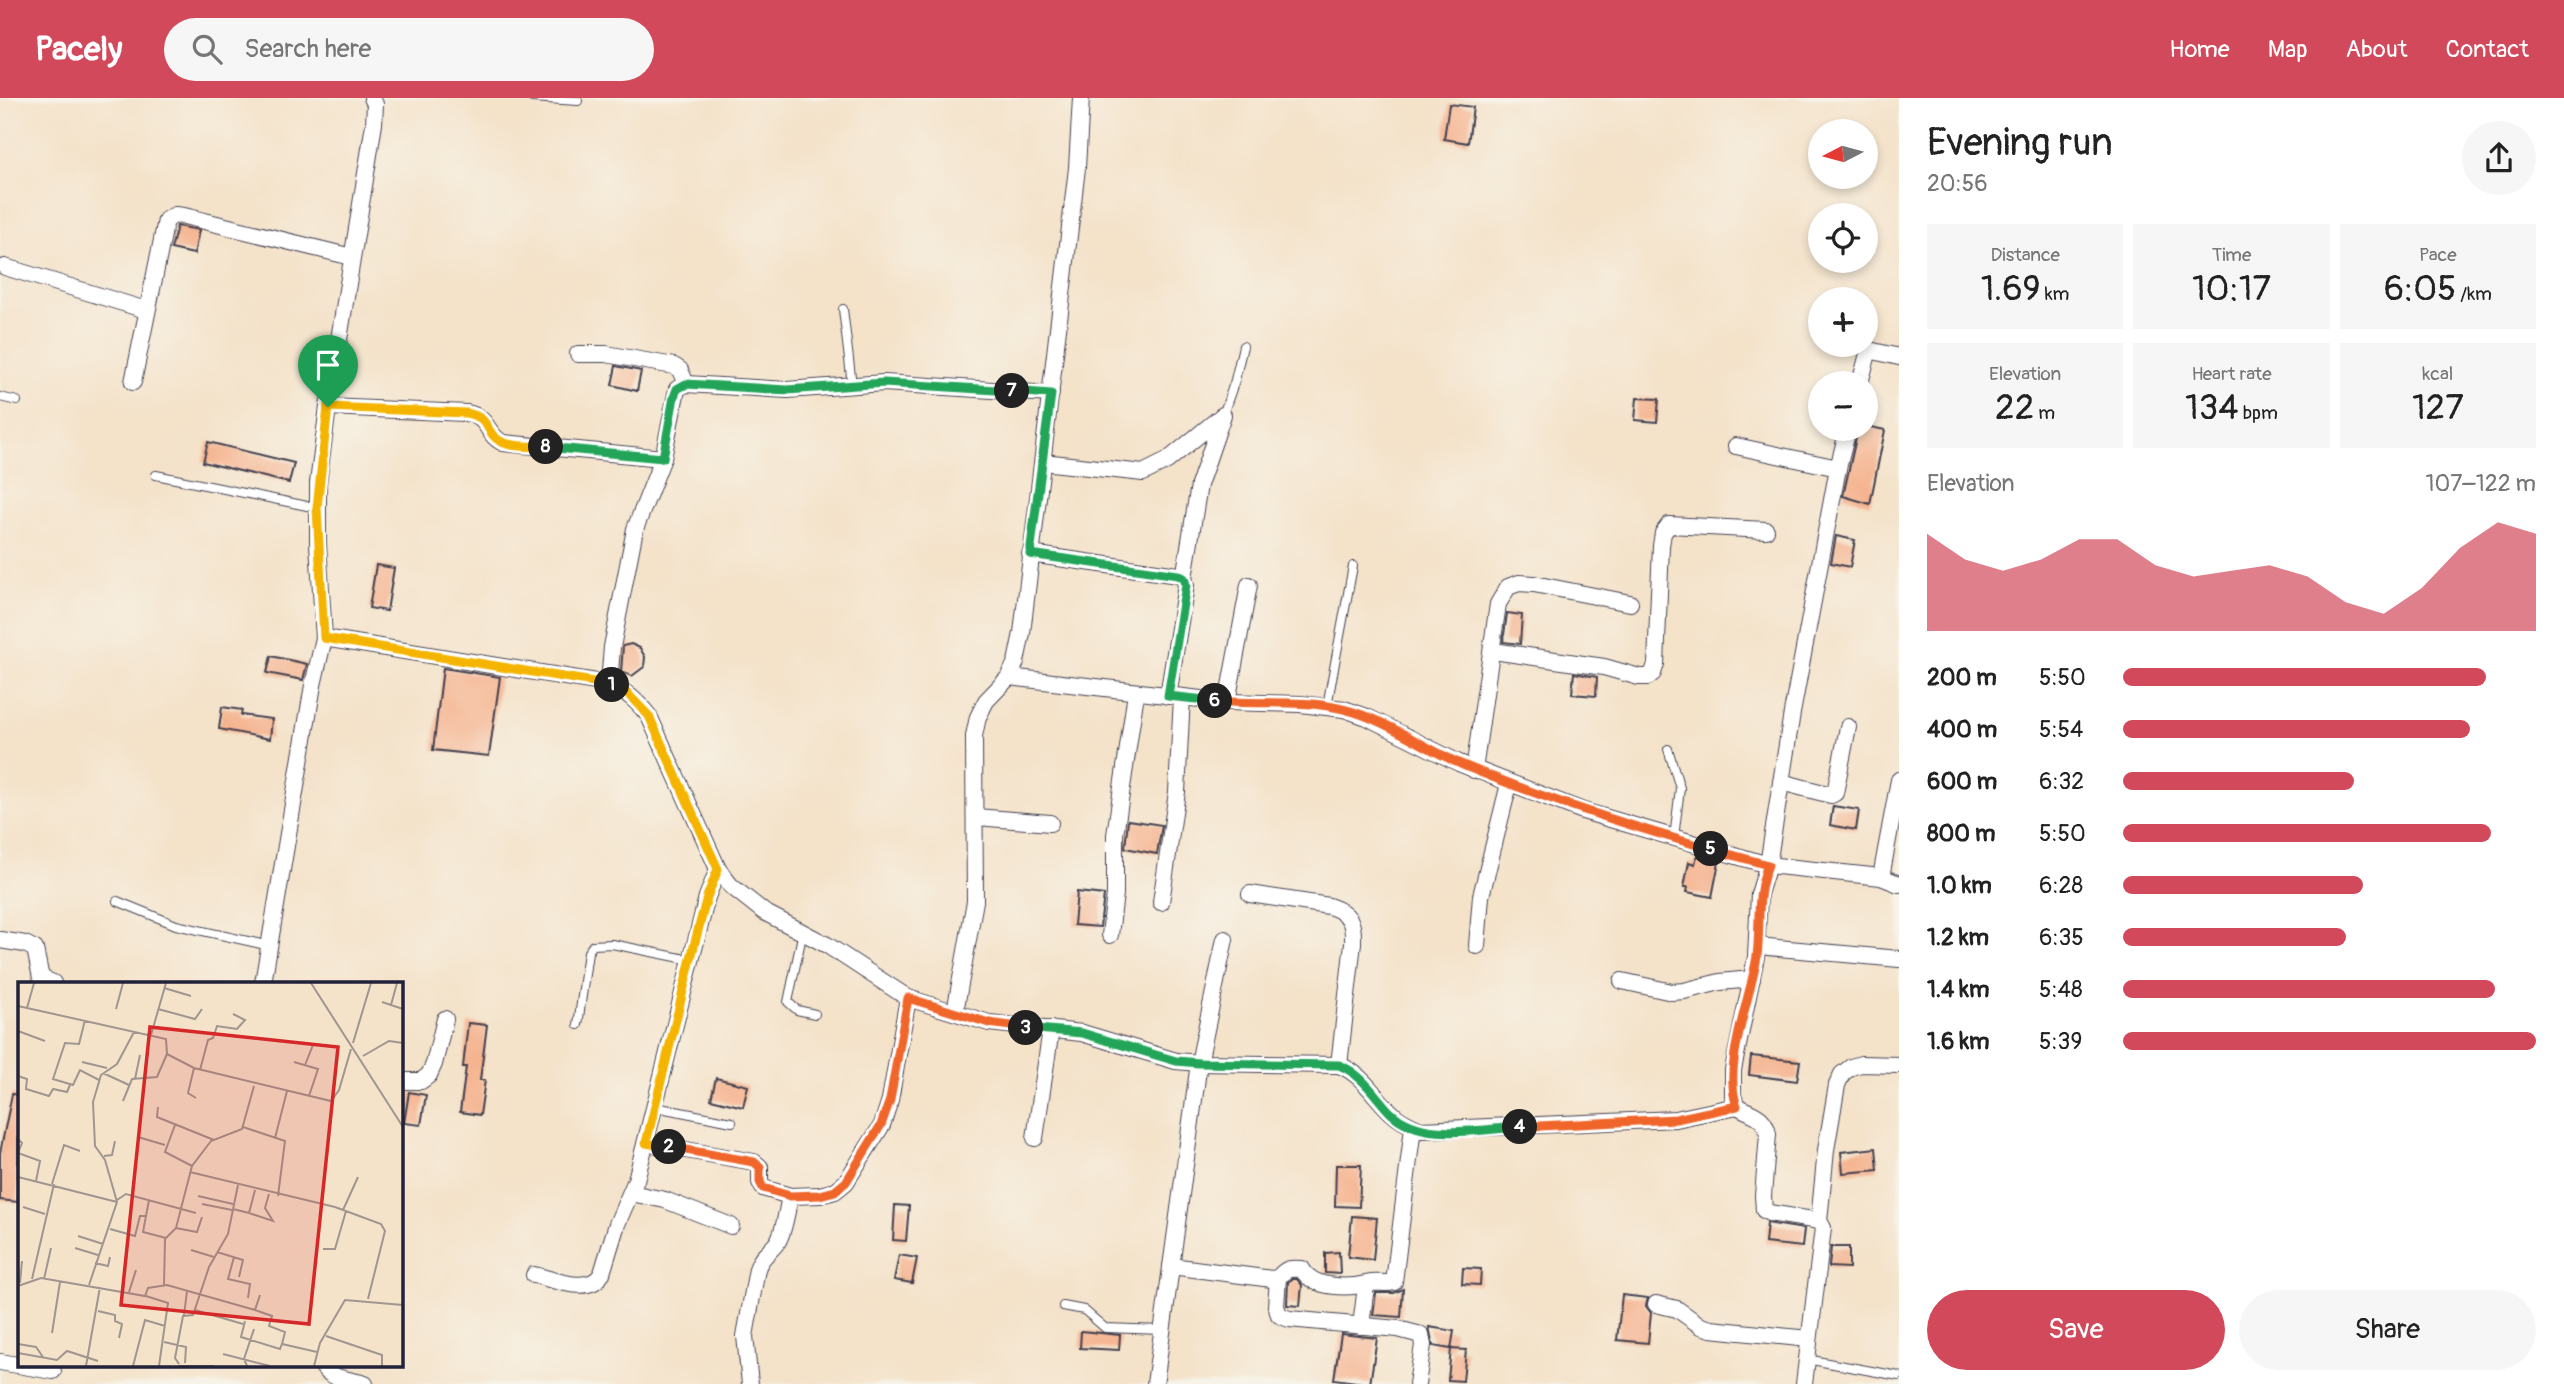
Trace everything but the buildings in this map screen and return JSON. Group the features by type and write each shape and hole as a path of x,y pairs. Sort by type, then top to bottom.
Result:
{"street":[{"path":"263,982 313,685 324,638 317,508 328,407 374,124 375,104 372,98"},
{"path":"955,1012 975,901 976,817 973,757 978,717 986,701 1009,677 1016,662 1022,634 1077,168 1081,98"},
{"path":"133,382 166,219 175,215 352,257"},
{"path":"5,267 146,310"},
{"path":"1863,371 1869,350 1899,357"},
{"path":"578,354 606,354 674,366 680,369 686,384"},
{"path":"609,684 612,647 635,528 663,458 677,389 686,384 787,390 884,383 1051,394"},
{"path":"328,407 466,413 482,418 497,440 503,443 663,458"},
{"path":"1043,462 1143,473 1167,461 1223,415"},
{"path":"1161,902 1177,792 1175,697 1186,585 1184,578 1199,485 1223,415"},
{"path":"1737,1106 1733,1096 1733,1070 1758,946 1759,894 1768,865 1791,713 1845,441"},
{"path":"1736,446 1838,468"},
{"path":"1493,651 1604,667 1648,677 1653,673 1656,664 1661,546 1663,533 1669,525 1766,530"},
{"path":"1030,554 1184,578"},
{"path":"1474,770 1498,604 1508,587 1519,583 1534,584 1630,603"},
{"path":"1227,702 1249,585"},
{"path":"324,638 609,684 625,691 649,716 718,869 731,886 764,912 845,956 908,998 989,1023 1082,1033 1160,1057 1199,1063 1339,1065 1356,1074 1392,1113 1421,1130 1676,1119 1737,1106 1756,1114 1766,1125 1768,1134 1764,1210 1819,1221"},
{"path":"1009,677 1227,702 1327,706 1367,717 1474,770 1583,811 1768,865 1881,877 1899,884"},
{"path":"1110,935 1115,894 1115,835 1136,693"},
{"path":"1781,782 1831,795 1835,793 1848,727"},
{"path":"1881,877 1899,780"},
{"path":"1477,946 1481,897 1509,784"},
{"path":"976,817 1050,823"},
{"path":"534,1275 583,1285 598,1280 631,1193 646,1143 707,897 718,869"},
{"path":"1250,894 1329,906 1341,910 1350,919 1354,929 1353,943 1339,1065"},
{"path":"1155,1384 1199,1063 1225,939"},
{"path":"0,940 25,944 35,949 41,978 51,982"},
{"path":"1758,946 1899,960"},
{"path":"1622,981 1672,992 1720,982 1752,979"},
{"path":"646,1143 754,1162 760,1167 760,1182 763,1188 790,1196 820,1195 835,1191 854,1173 881,1125 890,1100 908,998"},
{"path":"402,1081 421,1081 429,1075 445,1019"},
{"path":"1035,1138 1051,1029"},
{"path":"1804,1384 1823,1228 1819,1221 1826,1150 1837,1085 1842,1074 1851,1067 1899,1065"},
{"path":"1413,1127 1394,1282 1366,1286 1314,1281 1306,1276 1302,1269 1289,1268 1278,1278 1276,1306 1279,1315 1289,1319 1398,1329 1421,1335 1423,1345 1416,1384"},
{"path":"631,1193 665,1200 731,1226"},
{"path":"750,1384 745,1336 757,1269 763,1255 780,1237 790,1196"},
{"path":"1171,1266 1278,1278"},
{"path":"1361,1326 1366,1286"},
{"path":"1656,1304 1676,1309 1700,1326 1711,1329 1809,1339"},
{"path":"0,1362 18,1366"},
{"path":"19,1366 53,1373"},
{"path":"322,1366 325,1371 334,1376 365,1384"}],"lane":[{"path":"532,98 578,101"},
{"path":"843,309 852,385"},
{"path":"1223,415 1243,346"},
{"path":"0,397 17,401"},
{"path":"156,475 317,508"},
{"path":"1327,706 1353,566"},
{"path":"1668,749 1680,788 1674,838"},
{"path":"117,901 176,925 270,946"},
{"path":"803,931 788,1002 797,1010 815,1014"},
{"path":"578,1025 588,952 593,945 612,944 691,960"},
{"path":"655,1107 732,1122"},
{"path":"1063,1306 1084,1310 1105,1328 1163,1331"},
{"path":"1806,1359 1899,1376"}],"route":[{"path":"884,383 1051,394 1030,554 1184,578 1186,585 1168,696 1344,709 1367,717 1459,764 1509,784 1583,811 1768,865 1761,882 1758,946 1733,1070 1733,1096 1737,1106 1676,1119 1421,1130 1392,1113 1351,1069 1339,1065 1176,1061 1082,1033 989,1023 908,998 890,1100 881,1125 854,1173 835,1191 800,1196 771,1192 763,1188 760,1182 760,1167 754,1162 646,1143 695,942 718,869 649,716 625,691 609,684 324,638 317,508 328,407 474,414 482,418 497,440 503,443 663,458 674,397 677,389 686,384 787,390 884,383"}]}
